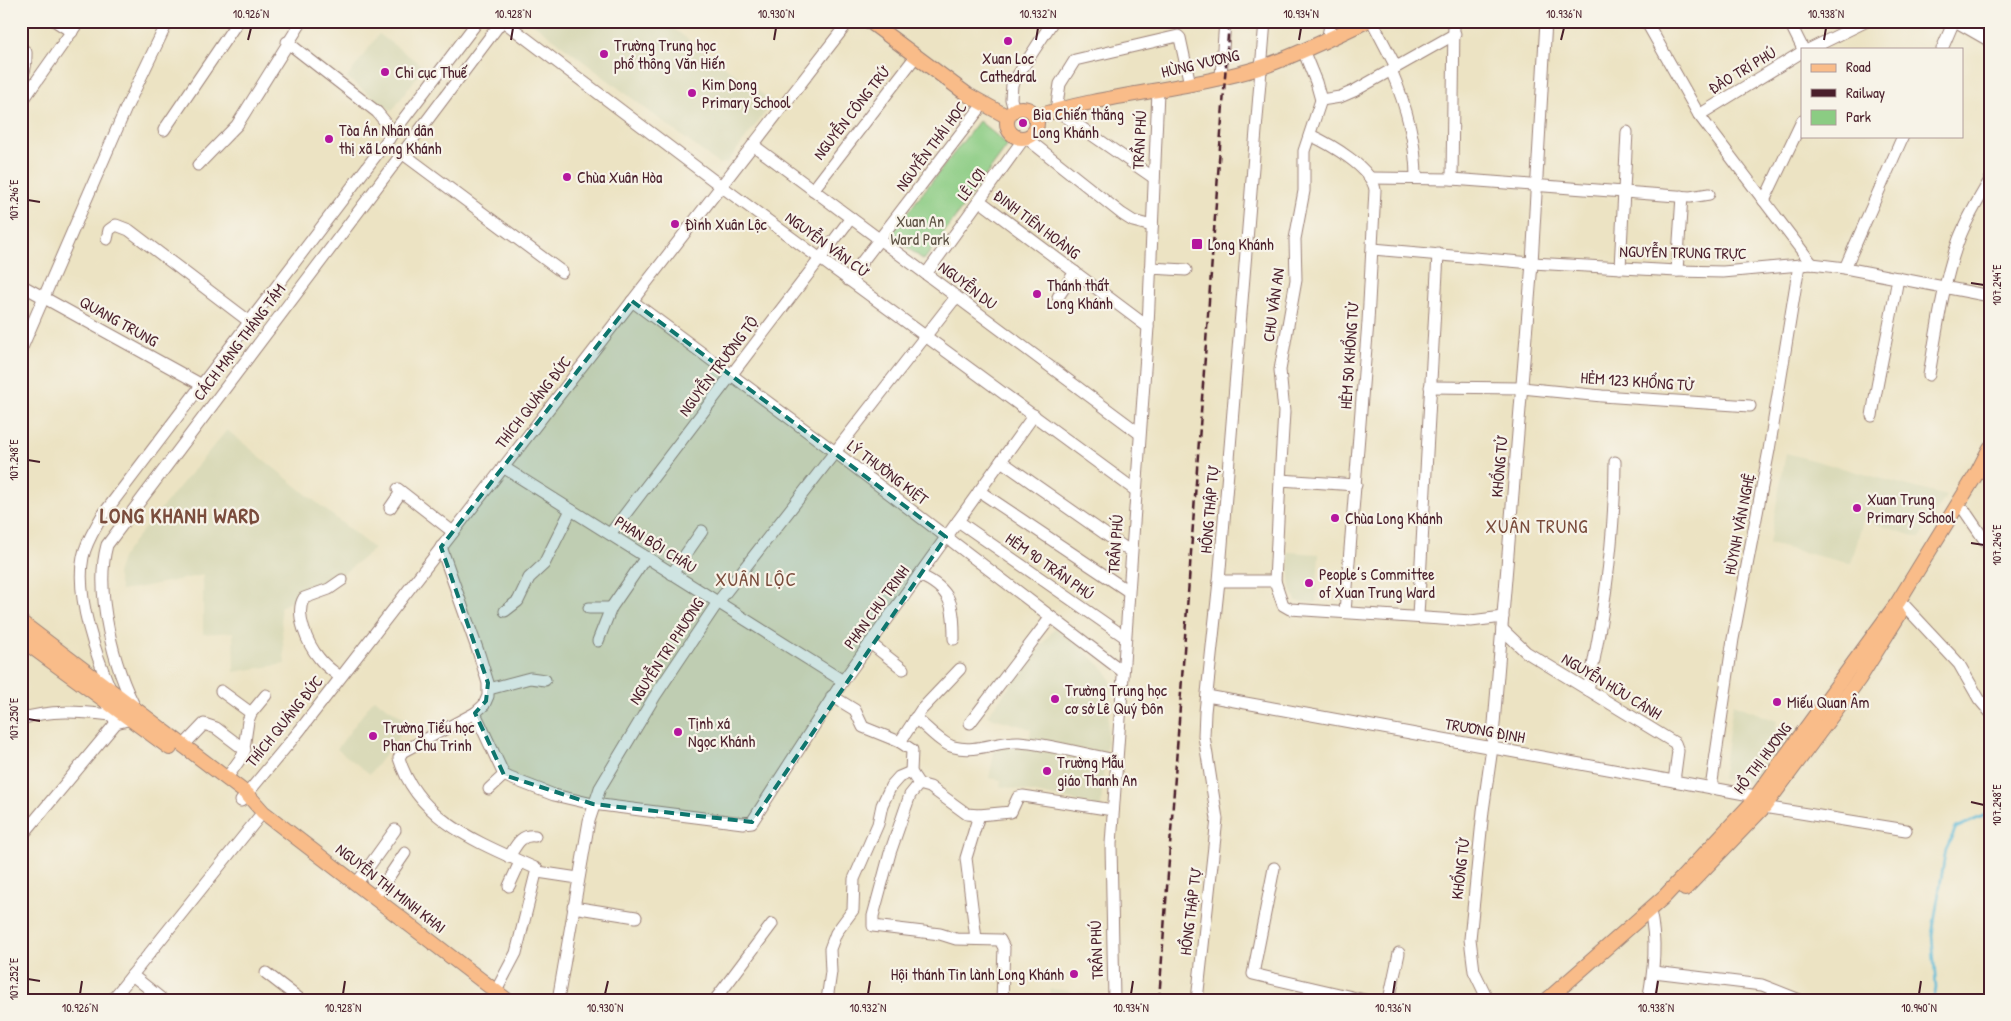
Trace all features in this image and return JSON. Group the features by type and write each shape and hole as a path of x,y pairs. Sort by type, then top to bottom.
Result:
{"main road":[{"path":"869,21 968,95 1011,114 1025,108 1035,117 1035,129 1025,137 1017,137 1011,133 1007,125 1011,114"},
{"name":"HÙNG VƯƠNG","path":"1035,117 1056,110 1158,91 1262,66 1327,40 1366,21"},
{"name":"HỒ THỊ HƯƠNG","path":"1760,802 1898,602 1977,473 1990,448"},
{"name":"HỒ THỊ HƯƠNG","path":"1562,1000 1651,915 1706,854 1760,802 1859,679 1990,468"},
{"name":"NGUYỄN THỊ MINH KHAI","path":"21,622 80,667 108,696"},
{"name":"NGUYỄN THỊ MINH KHAI","path":"21,639 134,715 502,995"},
{"name":"NGUYỄN THỊ MINH KHAI","path":"134,715 183,746 226,779 251,803"},
{"name":"HỒ THỊ HƯƠNG","path":"1547,1000 1651,915"}],"street":[{"path":"55,21 72,32"},
{"path":"21,104 79,21"},
{"path":"21,350 126,108 168,21"},
{"path":"164,130 238,21"},
{"path":"198,164 237,125 287,42 302,21"},
{"name":"CÁCH MẠNG THÁNG TÁM","path":"114,719 99,662 82,583 85,548 102,516 478,21"},
{"name":"CÁCH MẠNG THÁNG TÁM","path":"134,715 114,653 102,580 107,545 502,21"},
{"name":"NGUYỄN VĂN CỪ","path":"502,21 721,186 1135,490"},
{"name":"THÍCH QUẢNG ĐỨC","path":"114,999 340,677 849,21"},
{"path":"1011,114 1012,84 1053,21"},
{"path":"1221,76 1224,21"},
{"name":"HỒNG THẬP TỰ","path":"1197,1000 1217,819 1204,736 1219,581 1266,21"},
{"path":"1327,40 1331,21"},
{"path":"1372,21 1394,68 1411,126 1416,178"},
{"path":"1452,179 1454,21"},
{"name":"KHỔNG TỬ","path":"1488,1000 1474,971 1470,939 1483,811 1492,748 1502,630 1532,263 1546,21"},
{"path":"1646,21 1699,115 1812,264"},
{"path":"1789,21 1801,48"},
{"path":"1815,48 1833,44 1867,21"},
{"path":"1942,48 1955,21 1990,41"},
{"path":"1303,50 1321,100 1346,95 1455,34"},
{"path":"1154,178 1056,110 1060,84 1075,60 1174,36 1180,38 1190,84"},
{"path":"287,42 377,112 386,123 389,139"},
{"path":"21,48 26,52 26,57 25,70 21,78"},
{"name":"ĐÀO TRÍ PHÚ","path":"1699,115 1801,51"},
{"name":"NGUYỄN CÔNG TRỨ","path":"813,190 916,56"},
{"name":"TRẦN PHÚ","path":"1114,1000 1110,859 1148,327 1158,91"},
{"name":"CHU VĂN AN","path":"1275,581 1284,412 1280,370 1295,288 1295,239 1304,184 1304,151 1321,100"},
{"name":"NGUYỄN THÁI HỌC","path":"848,280 984,103"},
{"path":"1764,201 1801,123"},
{"path":"1620,268 1625,209 1624,190 1628,132"},
{"path":"1310,135 1337,149 1370,178 1452,179 1624,190 1682,196 1710,194"},
{"path":"1025,137 1122,214 1133,221 1152,226"},
{"name":"LÊ LỢI","path":"926,274 1025,137"},
{"path":"1845,268 1902,138"},
{"name":"NGUYỄN DU","path":"753,145 1139,433"},
{"path":"402,153 562,272"},
{"name":"HẺM 50 KHỔNG TỬ","path":"1345,612 1373,249 1375,190 1370,178"},
{"path":"1929,375 1944,287 1962,231 1990,180"},
{"path":"1677,271 1682,196"},
{"name":"ĐINH TIÊN HOÀNG","path":"980,201 1148,327"},
{"name":"NGUYỄN TRƯỜNG TỘ","path":"610,534 851,218"},
{"path":"107,239 112,226 120,225 129,230 250,322"},
{"name":"NGUYỄN TRUNG TRỰC","path":"1373,249 1532,263 1677,271 1723,272 1812,264 1845,268 1990,296"},
{"path":"1418,616 1438,254"},
{"name":"HÙYNH VĂN NGHỆ","path":"1711,788 1733,639 1769,450 1799,265"},
{"path":"1150,268 1186,270"},
{"path":"1058,297 1075,272"},
{"path":"1872,416 1879,364 1885,348 1898,278"},
{"name":"QUANG TRUNG","path":"21,285 202,385"},
{"name":"NGUYỄN TRI PHƯƠNG","path":"558,1000 578,878 593,804 609,772 655,696 718,602 956,297"},
{"name":"LÝ THƯỜNG KIỆT","path":"632,301 835,452 1122,671"},
{"name":"HẺM 123 KHỔNG TỬ","path":"1430,387 1522,388 1602,396 1750,406"},
{"name":"PHAN CHU TRINH","path":"593,804 743,823 752,822 832,696 1034,415"},
{"path":"1001,460 1131,552"},
{"path":"1588,690 1602,622 1610,556 1615,462"},
{"name":"PHAN BỘI CHÂU","path":"503,467 843,681"},
{"path":"1280,480 1356,485"},
{"path":"390,508 400,491 453,532"},
{"path":"979,491 1128,591"},
{"path":"505,611 518,601 529,578 544,564 572,510"},
{"path":"1964,510 1990,548"},
{"name":"HẺM 90 TRẦN PHÚ","path":"958,521 1125,637"},
{"path":"672,574 702,532"},
{"path":"441,547 479,654 489,689 486,701 475,713 402,752 400,758 426,805 435,815 487,847 538,869 538,872 578,878"},
{"path":"598,641 611,608 646,557"},
{"path":"919,575 934,581 948,596 954,612 954,639"},
{"path":"340,677 324,664 314,652 304,627 301,607 304,598 329,589 342,580"},
{"path":"1219,581 1275,581 1283,605 1286,608 1471,621 1503,617"},
{"path":"1905,606 1960,664 1979,699 1990,712"},
{"path":"589,608 611,608"},
{"path":"970,723 1051,617"},
{"name":"NGUYỄN HỮU CẢNH","path":"1502,630 1526,652 1675,744 1678,751 1674,782"},
{"path":"870,643 904,669"},
{"path":"80,667 93,668 99,662"},
{"path":"900,742 915,718 960,669"},
{"path":"489,689 530,678 545,680"},
{"path":"221,691 252,713"},
{"path":"226,779 238,764 244,750 248,721 266,695"},
{"path":"832,696 854,710 863,727 900,742 912,750 911,772 919,784 930,787 967,814 979,815 1011,812 1018,797 1023,796 1113,810"},
{"name":"TRƯƠNG ĐỊNH","path":"1207,696 1711,788 1760,802 1906,830"},
{"path":"21,720 43,714 70,711 114,719 134,715"},
{"path":"475,713 504,775 554,795 593,804"},
{"path":"915,718 955,748 978,748 1004,743 1022,743 1116,760"},
{"path":"21,837 114,719"},
{"path":"183,746 204,724 216,728 244,750"},
{"path":"827,1000 830,949 836,933 853,910 854,879 878,824 882,805 894,781 911,772"},
{"path":"489,789 504,775"},
{"path":"919,784 910,795 890,853 872,923 876,928 940,934 956,939 997,939 1003,943 1002,1000"},
{"path":"976,939 966,858 979,815"},
{"path":"357,883 395,830"},
{"path":"509,886 514,859 522,838 526,835 535,836"},
{"path":"375,897 402,857 381,848"},
{"path":"1274,868 1253,974 1365,1000"},
{"path":"502,995 516,953 538,872"},
{"path":"573,907 636,917"},
{"path":"853,910 873,916"},
{"path":"1648,1000 1654,972 1655,937 1651,915"},
{"path":"715,1000 772,924"},
{"path":"1389,1000 1398,953"},
{"path":"1654,972 1762,985 1800,1000"},
{"path":"266,973 301,1000"},
{"path":"132,975 163,1000"}],"highlighted area":[{"path":"632,301 946,537 752,822 593,804 504,775 475,713 486,701 488,683 441,547"}],"shaded area":[{"name":"Kim Dong Primary School","path":"530,21 633,21 636,24 639,21 663,21 773,102 727,163 719,164"},
{"name":"Chi cục Thuế","path":"379,34 424,67 392,111 347,78"},
{"path":"227,430 374,549 335,580 280,607 285,664 234,672 233,632 203,634 203,575 121,591 117,574 122,558 133,542"},
{"name":"Xuan Trung Primary School","path":"1786,453 1946,496 1920,538 1863,520 1851,564 1769,544"},
{"path":"1288,552 1319,554 1316,603 1296,601 1291,588"},
{"name":"Trường Trung học cơ sở Lê Quý Đôn","path":"1055,628 1075,642 1106,671 1111,681 1106,754 1029,741 1031,729 987,716"},
{"name":"Trường Tiểu học Phan Chu Trinh","path":"374,699 410,722 370,774 337,749"},
{"path":"1733,704 1777,721 1775,730 1793,735 1757,784 1722,779"},
{"name":"Trường Mẫu giáo Thanh An","path":"1017,745 1104,763 1101,809 1082,802 1000,786 1001,780 989,778 995,749"},
{"path":"1051,989 1103,995 1103,1000 1050,1000"}],"green space":[{"name":"Xuan An Ward Park","path":"979,121 1008,145 924,260 890,235"}],"waterway":[{"path":"1934,1000 1936,987 1932,935 1946,849 1956,828 1990,813"}],"railway":[{"path":"1159,1000 1229,21"}],"place":[{"name":"Xuan Loc Cathedral","path":"1008,41"},
{"name":"Trường Trung học phổ thông Văn Hiến","path":"604,54"},
{"name":"Chi cục Thuế","path":"385,72"},
{"name":"Kim Dong Primary School","path":"692,93"},
{"name":"Bia Chiến thắng Long Khánh","path":"1023,123"},
{"name":"Tòa Án Nhân dân thị xã Long Khánh","path":"329,139"},
{"name":"Chùa Xuân Hòa","path":"567,177"},
{"name":"Đình Xuân Lộc","path":"675,224"},
{"name":"Long Khánh","path":"1197,244"},
{"name":"Thánh thất Long Khánh","path":"1037,294"},
{"name":"Xuan Trung Primary School","path":"1857,508"},
{"name":"Chùa Long Khánh","path":"1335,518"},
{"name":"People’s Committee of Xuan Trung Ward","path":"1309,583"},
{"name":"Trường Trung học cơ sở Lê Quý Đôn","path":"1055,699"},
{"name":"Miếu Quan Âm","path":"1777,702"},
{"name":"Tịnh xá Ngọc Khánh","path":"678,732"},
{"name":"Trường Tiểu học Phan Chu Trinh","path":"373,736"},
{"name":"Trường Mẫu giáo Thanh An","path":"1047,771"},
{"name":"Hội thánh Tin lành Long Khánh","path":"1074,974"}],"district":[{"name":"LONG KHANH WARD","path":"180,515"},
{"name":"XUÂN TRUNG","path":"1537,526"},
{"name":"XUÂN LỘC","path":"756,579"}]}
